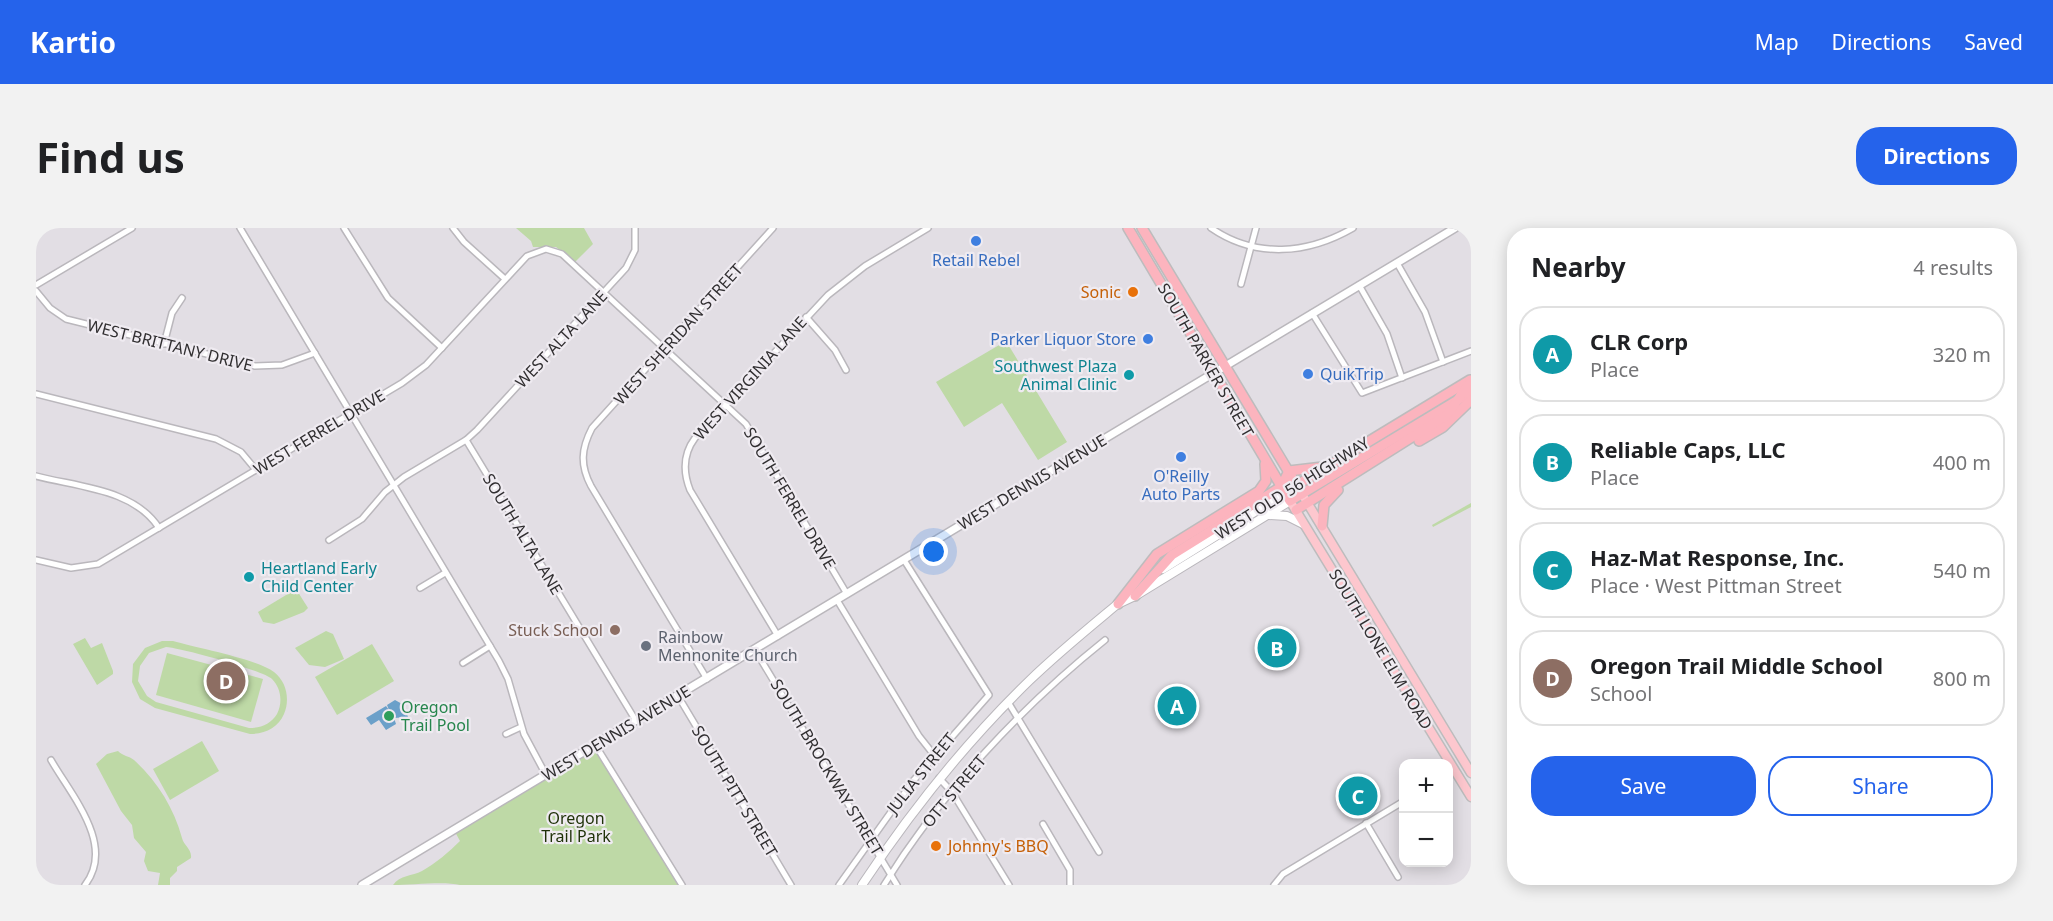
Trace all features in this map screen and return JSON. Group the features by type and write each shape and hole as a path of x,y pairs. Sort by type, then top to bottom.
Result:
{"highway":[{"name":"SOUTH PARKER STREET","path":"1128,228 1285,494"},
{"name":"SOUTH PARKER STREET","path":"1142,228 1305,499"},
{"path":"1460,398 1471,380"},
{"name":"WEST OLD 56 HIGHWAY","path":"1285,494 1471,380"},
{"name":"WEST OLD 56 HIGHWAY","path":"1285,494 1305,499 1471,392"},
{"path":"1322,526 1324,505 1333,493 1443,426 1471,400"},
{"path":"1118,604 1157,554 1259,491 1266,481 1264,459"},
{"path":"1135,596 1149,579 1182,548 1285,494 1289,471 1328,466"},
{"path":"1296,510 1305,499"}],"main road":[{"name":"SOUTH LONE ELM ROAD","path":"1285,494 1446,759"},
{"name":"WEST OLD 56 HIGHWAY","path":"1118,604 1268,515 1285,494"},
{"name":"SOUTH LONE ELM ROAD","path":"1305,499 1471,773"},
{"path":"1268,515 1287,516 1305,525"},
{"name":"WEST OLD 56 HIGHWAY","path":"862,885 939,778 1008,702 1075,638 1149,579"},
{"name":"SOUTH LONE ELM ROAD","path":"1453,770 1471,797"}],"street":[{"path":"36,285 132,228"},
{"path":"240,228 490,646 508,679 521,727 546,775"},
{"path":"344,228 388,298 442,348"},
{"path":"453,228 464,242 505,279"},
{"name":"WEST ALTA LANE","path":"466,440 630,261 635,250 635,228"},
{"name":"WEST SHERIDAN STREET","path":"707,678 586,476 582,456 585,441 592,428 773,228"},
{"name":"WEST VIRGINIA LANE","path":"778,636 686,481 685,462 692,443 806,317 853,275 928,228"},
{"path":"1211,228 1251,247 1276,250 1310,247 1353,228"},
{"path":"1241,284 1256,228"},
{"name":"WEST DENNIS AVENUE","path":"362,885 1455,228"},
{"name":"WEST FERREL DRIVE","path":"36,560 61,567 89,567 107,559 416,374 526,256 536,251 554,251 568,260"},
{"name":"SOUTH FERREL DRIVE","path":"568,260 746,424 847,594"},
{"path":"1397,263 1425,312 1443,362"},
{"path":"1359,285 1387,334 1402,378"},
{"name":"WEST BRITTANY DRIVE","path":"36,291 50,308 66,319 262,367 282,365 315,353"},
{"path":"164,344 172,313 182,298"},
{"path":"1312,314 1362,393 1471,351"},
{"path":"806,317 835,350 846,370"},
{"path":"36,394 216,439 241,452 256,470"},
{"path":"330,540 362,519 393,485 466,440"},
{"name":"SOUTH ALTA LANE","path":"466,440 636,721"},
{"path":"36,476 129,500 147,512 159,528"},
{"name":"JULIA STREET","path":"839,885 869,840 934,755 989,695 904,560"},
{"path":"420,588 445,573"},
{"path":"837,600 919,736 934,755"},
{"name":"OTT STREET","path":"884,885 952,792 1019,718 1105,640"},
{"path":"463,663 490,646"},
{"name":"SOUTH BROCKWAY STREET","path":"755,650 897,885"},
{"name":"SOUTH PITT STREET","path":"678,696 791,885"},
{"path":"1008,702 1099,852"},
{"path":"506,734 521,727"},
{"path":"596,746 682,885"},
{"path":"1453,762 1461,757"},
{"path":"51,760 91,829 96,855 91,876 85,885"},
{"path":"939,778 952,792 1009,885"},
{"path":"1274,885 1283,874 1399,804"},
{"path":"1366,823 1398,877"},
{"path":"1043,824 1070,870 1070,885"}],"green space":[{"path":"516,228 584,228 593,244 575,262 556,247 533,247 531,241"},
{"path":"1006,341 1067,442 1038,460 1002,403 964,427 936,382"},
{"path":"1471,503 1471,507 1433,527 1432,525"},
{"path":"296,589 308,608 304,612 274,624 263,622 258,612"},
{"path":"326,631 333,634 344,659 325,667 309,665 295,648"},
{"path":"85,638 91,648 102,643 113,671 113,674 97,685 73,644"},
{"path":"162,641 173,641 241,658 266,667 278,676 284,686 287,697 284,714 270,729 250,734 155,708 140,699 132,682 133,664 145,648","holes":["166,647 238,665 272,679 280,695 277,714 265,725 249,728 156,702 147,696 138,681 140,666 149,653"]},
{"path":"372,644 394,681 337,715 315,677"},
{"path":"167,653 263,679 251,722 156,695"},
{"path":"202,741 219,771 170,800 153,769"},
{"name":"Oregon Trail Park","path":"596,746 682,885 460,885 437,883 393,885 403,877 427,868 452,849 460,841 454,830"},
{"path":"118,751 134,760 157,786 190,852 191,858 177,867 177,871 170,878 170,885 158,885 160,873 148,871 144,861 146,852 134,838 132,825 121,811 96,764 107,754"}],"water":[{"name":"Oregon Trail Pool","path":"395,700 404,705 408,717 394,718 396,724 386,730 379,720 371,725 366,718 386,706 389,710 387,705"}],"place":[{"name":"Retail Rebel","path":"976,241"},
{"name":"Sonic","path":"1133,292"},
{"name":"Parker Liquor Store","path":"1148,339"},
{"name":"QuikTrip","path":"1308,374"},
{"name":"Southwest Plaza Animal Clinic","path":"1129,375"},
{"name":"O'Reilly Auto Parts","path":"1181,457"},
{"name":"Heartland Early Child Center","path":"249,577"},
{"name":"Stuck School","path":"615,630"},
{"name":"Rainbow Mennonite Church","path":"646,646"},
{"name":"Reliable Caps, LLC","path":"1277,648"},
{"name":"Oregon Trail Middle School","path":"226,681"},
{"name":"CLR Corp","path":"1177,706"},
{"name":"Oregon Trail Pool","path":"389,716"},
{"name":"Haz-Mat Response, Inc.","path":"1358,796"},
{"name":"Johnny's BBQ","path":"936,846"}]}
